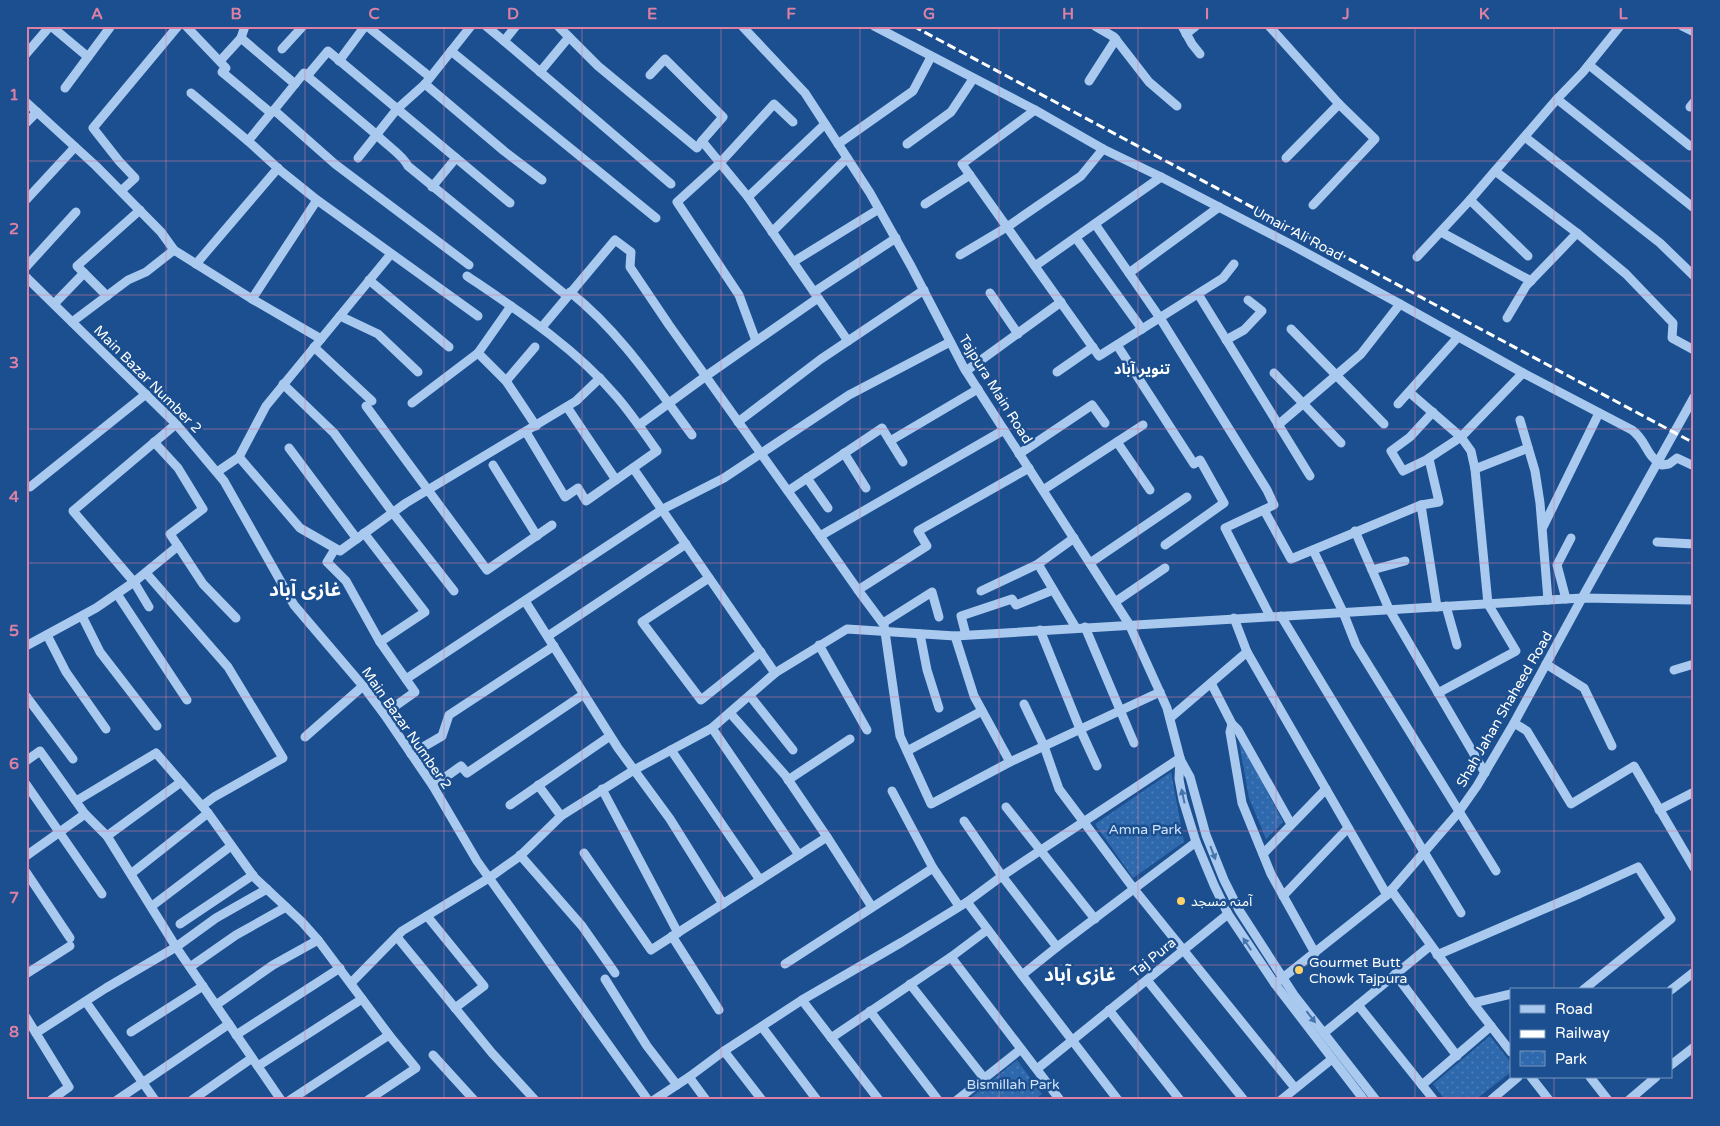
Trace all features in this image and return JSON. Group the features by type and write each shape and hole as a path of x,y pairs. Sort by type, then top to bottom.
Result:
{"street":[{"path":"26,54 50,26 88,57"},
{"path":"66,88 111,26"},
{"path":"121,191 135,178 93,128 178,26"},
{"path":"186,26 226,68 222,72 273,111 335,164 469,265"},
{"path":"220,62 241,38 245,26"},
{"path":"282,49 303,26"},
{"path":"339,61 366,26 504,151 542,180"},
{"path":"358,158 397,109 427,80 471,26"},
{"path":"486,26 671,184"},
{"path":"504,41 516,26"},
{"path":"558,26 598,66 697,148 723,117 665,59 650,75"},
{"name":"Tajpura Main Road","path":"742,26 805,93 896,238 966,371 1130,624 1170,718 1180,758 1190,777 1206,835 1238,910 1282,978 1376,1100"},
{"name":"Umair Ali Road","path":"874,26 1035,110 1103,149 1219,207 1400,304 1523,374 1637,434 1641,438 1650,457 1657,463"},
{"path":"1095,26 1116,40 1149,82 1177,106"},
{"path":"1196,26 1184,30 1200,54"},
{"path":"1269,26 1339,104 1375,139 1313,204"},
{"path":"1417,256 1526,137 1556,99 1589,65 1620,26"},
{"path":"1682,26 1694,32"},
{"path":"540,72 569,37"},
{"path":"241,38 295,84"},
{"path":"1089,81 1116,40"},
{"path":"307,76 328,51 510,203"},
{"path":"452,51 656,218"},
{"path":"838,144 913,91 930,56"},
{"path":"1589,65 1690,146"},
{"path":"248,141 304,73 377,135 432,187 569,294 593,310 624,343 692,436"},
{"path":"907,144 951,112 973,79"},
{"path":"191,93 317,200 478,316"},
{"path":"1556,99 1694,208"},
{"path":"26,102 121,191 161,232 174,250 252,299 321,339"},
{"path":"756,341 739,295 677,202 720,163 774,104 793,122"},
{"path":"1286,158 1339,104"},
{"path":"1035,110 962,164 1099,356 1223,278 1234,264"},
{"path":"26,124 37,112"},
{"path":"748,198 825,124"},
{"path":"1526,137 1660,243 1694,276"},
{"path":"702,141 748,198 848,341"},
{"path":"26,200 76,147"},
{"path":"960,255 1007,227 1081,176 1103,149"},
{"path":"432,187 456,158"},
{"path":"772,232 847,158"},
{"path":"196,264 278,168"},
{"path":"1495,171 1577,233 1626,274 1673,323 1672,338 1694,350"},
{"path":"925,204 970,175"},
{"path":"1035,266 1161,177"},
{"path":"252,299 317,200"},
{"path":"1470,200 1528,256"},
{"path":"1129,273 1219,207"},
{"path":"793,262 879,209"},
{"path":"107,296 77,266 140,210"},
{"path":"26,267 76,212"},
{"path":"1095,224 1160,318 1267,490 1274,505 1225,528 1270,616"},
{"path":"1441,232 1530,281"},
{"path":"1507,318 1530,281 1577,233"},
{"path":"639,425 896,238"},
{"path":"1076,238 1142,329"},
{"path":"542,327 615,240 630,252 630,268 884,627 900,736 931,804 1010,762 1160,692"},
{"path":"72,322 128,280 146,272 174,250"},
{"path":"217,472 239,457 266,406 391,254"},
{"path":"54,304 84,272"},
{"path":"467,276 542,327 600,378 639,425 657,451 586,500 578,488 565,497 526,432"},
{"name":"Main Bazar Number 2","path":"26,277 176,424 224,481 294,605 363,686 384,714 433,786 477,861 648,1100"},
{"path":"369,280 449,346"},
{"path":"738,422 821,359 924,290"},
{"path":"990,293 1018,334"},
{"path":"1198,294 1310,476"},
{"path":"1226,340 1244,330 1262,311 1248,300"},
{"path":"966,371 1060,302"},
{"path":"1278,425 1361,354 1400,304"},
{"path":"412,402 478,353 511,306"},
{"path":"340,316 378,334 418,372"},
{"path":"1291,329 1384,424"},
{"path":"1398,404 1458,337"},
{"path":"406,679 663,509 724,478 849,395 950,342"},
{"path":"1117,345 1194,464 1200,460 1224,504 1165,545"},
{"path":"314,347 369,404 428,490 488,570 552,525"},
{"path":"506,380 535,347"},
{"path":"1057,372 1093,347"},
{"path":"478,353 506,380 536,426"},
{"path":"1274,373 1341,444"},
{"path":"1432,412 1410,437 1391,451 1403,471 1429,459 1461,436 1523,374"},
{"path":"239,457 300,528 340,551 428,490 567,407 586,393 600,378"},
{"path":"284,384 334,433 454,591"},
{"path":"890,441 978,389"},
{"path":"1409,392 1461,436 1471,451 1475,469 1488,604 1516,651 1438,693"},
{"path":"30,487 146,394"},
{"name":"Shah Jahan Shaheed Road","path":"1275,984 1389,893 1458,813 1485,773 1514,723 1657,463 1689,415 1694,397"},
{"path":"1020,454 1092,404 1105,423"},
{"path":"567,407 616,480"},
{"path":"1542,528 1598,413"},
{"path":"1520,420 1535,470 1548,600"},
{"path":"149,607 134,582 73,511 176,424"},
{"path":"1043,490 1143,425"},
{"path":"788,491 882,428 903,462"},
{"path":"820,536 1004,430"},
{"path":"154,442 178,468 203,509 170,534 204,584 236,618"},
{"path":"1118,442 1150,490"},
{"path":"289,448 425,612 380,642"},
{"path":"1475,469 1528,448"},
{"path":"844,454 866,488"},
{"path":"1657,463 1667,466 1677,458 1694,466"},
{"path":"1264,510 1291,559 1421,505 1439,502 1429,459"},
{"path":"493,465 537,536"},
{"path":"633,468 775,673"},
{"path":"858,590 927,546 918,531 1029,468"},
{"path":"807,478 828,508"},
{"path":"1090,564 1187,497"},
{"path":"1421,505 1442,606 1457,645"},
{"path":"1355,531 1389,610 1485,773"},
{"path":"981,590 1038,564 1074,538"},
{"path":"1566,599 1557,565 1571,538"},
{"path":"1657,542 1694,544"},
{"path":"548,636 686,544"},
{"path":"26,646 82,616 116,594 146,573 178,546"},
{"path":"335,548 327,562 346,581 380,642 415,692 384,714"},
{"path":"1313,550 1343,612 1356,645 1458,813 1496,871"},
{"path":"1372,570 1405,561"},
{"path":"1038,564 1053,590 1080,628 1134,743"},
{"path":"1115,602 1165,568"},
{"path":"132,873 205,810 214,797 283,758 228,667 146,573"},
{"path":"709,578 642,622 701,700 761,652"},
{"path":"966,635 961,616 1012,599 1016,605 1053,590"},
{"path":"884,627 932,592 939,617"},
{"path":"116,594 187,700"},
{"path":"351,982 402,931 489,878 520,855 562,816 634,770 712,728 775,673 847,629 884,627 920,634 954,636 1582,598 1694,600"},
{"path":"525,601 610,736 670,819 723,904"},
{"path":"82,616 100,652 157,726"},
{"path":"1281,616 1462,913"},
{"path":"1234,618 1247,652 1348,828 1389,893 1510,1051"},
{"path":"1040,630 1080,730 1097,766"},
{"path":"920,634 927,670 939,708"},
{"path":"47,635 66,672 106,729"},
{"path":"954,636 974,696 1010,762"},
{"path":"820,645 867,730"},
{"path":"411,754 442,736 449,715 554,646"},
{"path":"1170,718 1247,652"},
{"path":"1546,664 1584,688 1612,746"},
{"path":"1674,670 1694,664"},
{"path":"1211,683 1232,724 1238,730 1291,824"},
{"path":"305,737 363,686"},
{"path":"433,786 461,766 467,773 584,694"},
{"path":"26,696 73,759"},
{"path":"750,696 793,750"},
{"path":"1024,704 1044,746 1059,789 1134,889 1295,1088"},
{"path":"907,751 982,711"},
{"path":"730,713 788,780 872,907"},
{"path":"1514,723 1527,731 1571,804 1634,766 1694,868"},
{"path":"1232,724 1230,732 1242,803 1271,874 1315,953"},
{"path":"712,728 799,855"},
{"path":"510,804 610,736"},
{"path":"788,780 850,739"},
{"path":"671,750 760,880"},
{"path":"26,761 40,751 85,814 107,836 132,873 176,947 280,1100"},
{"path":"76,801 156,753 205,810 253,875 318,940 416,1068 368,1100"},
{"path":"654,1100 802,1000 967,902 1002,876 1085,823 1180,758"},
{"name":"Tajpura Main Road","path":"1180,758 1179,779 1183,800 1196,842 1228,914 1275,984 1361,1099"},
{"path":"107,836 180,782"},
{"path":"26,784 102,894"},
{"path":"538,785 562,816"},
{"path":"602,789 675,935 719,1010"},
{"path":"1262,854 1326,789"},
{"path":"892,791 933,868 959,906"},
{"path":"1659,810 1694,792"},
{"path":"1006,807 1095,919"},
{"path":"26,856 85,814"},
{"path":"964,821 1002,876 1057,946"},
{"path":"1283,896 1348,828"},
{"path":"584,853 651,950 827,837"},
{"path":"1022,975 1057,946 1196,842"},
{"path":"152,906 231,846"},
{"path":"520,855 582,926 615,974"},
{"path":"1437,955 1638,867 1671,919 1586,988"},
{"path":"785,964 933,868"},
{"path":"26,872 70,942 26,974"},
{"path":"180,924 253,875"},
{"path":"36,1032 176,947 216,918 267,889"},
{"path":"967,902 1118,1100"},
{"path":"190,967 236,935 286,907"},
{"name":"Taj Pura","path":"1037,1069 1228,914"},
{"path":"427,916 484,986 455,1008"},
{"path":"831,1038 951,957 987,930"},
{"path":"397,937 492,1052 535,1100"},
{"path":"216,1005 273,966 318,940"},
{"path":"1324,1033 1430,946"},
{"path":"951,957 1037,1069 1055,1098"},
{"path":"236,1034 340,968"},
{"path":"1672,989 1694,972"},
{"path":"1394,974 1457,1056"},
{"path":"605,979 647,1046 678,1085"},
{"path":"1147,980 1244,1100"},
{"path":"910,984 984,1078"},
{"path":"131,1032 203,986"},
{"path":"1473,1003 1510,994"},
{"path":"258,1066 362,999"},
{"path":"802,1000 879,1100"},
{"path":"86,1002 155,1100"},
{"path":"1358,1005 1434,1100"},
{"path":"1110,1010 1180,1100"},
{"path":"870,1011 938,1100"},
{"path":"26,1017 69,1087 52,1100"},
{"path":"117,1100 229,1024"},
{"path":"1422,1085 1492,1026"},
{"path":"762,1027 817,1100"},
{"path":"290,1100 389,1035"},
{"path":"1672,1064 1694,1047"},
{"path":"957,1100 1021,1049"},
{"path":"724,1051 762,1100"},
{"path":"433,1055 474,1100"},
{"path":"192,1100 252,1058"},
{"path":"1281,1100 1332,1059"},
{"path":"689,1077 706,1100"},
{"path":"1491,1100 1517,1078"},
{"path":"1532,1078 1549,1100"},
{"path":"1591,1078 1608,1100"},
{"path":"1629,1100 1655,1078"},
{"path":"1361,1099 1370,1091"}],"green space":[{"path":"1238,736 1283,822 1266,839 1249,798"},
{"name":"Amna Park","path":"1171,772 1184,842 1133,878 1095,824"},
{"path":"1490,1036 1510,1062 1510,1073 1475,1100 1445,1100 1433,1084"},
{"name":"Bismillah Park","path":"1017,1060 1042,1094 1034,1100 968,1100"}],"railway":[{"path":"913,26 1694,443"}],"place":[{"name":"آمنہ مسجد","path":"1181,901"},
{"name":"Gourmet Butt Chowk Tajpura","path":"1299,970"}],"district":[{"name":"تنویر آباد","path":"1142,369"},
{"name":"غازى آباد","path":"305,589"},
{"name":"غازى آباد","path":"1080,974"}]}
